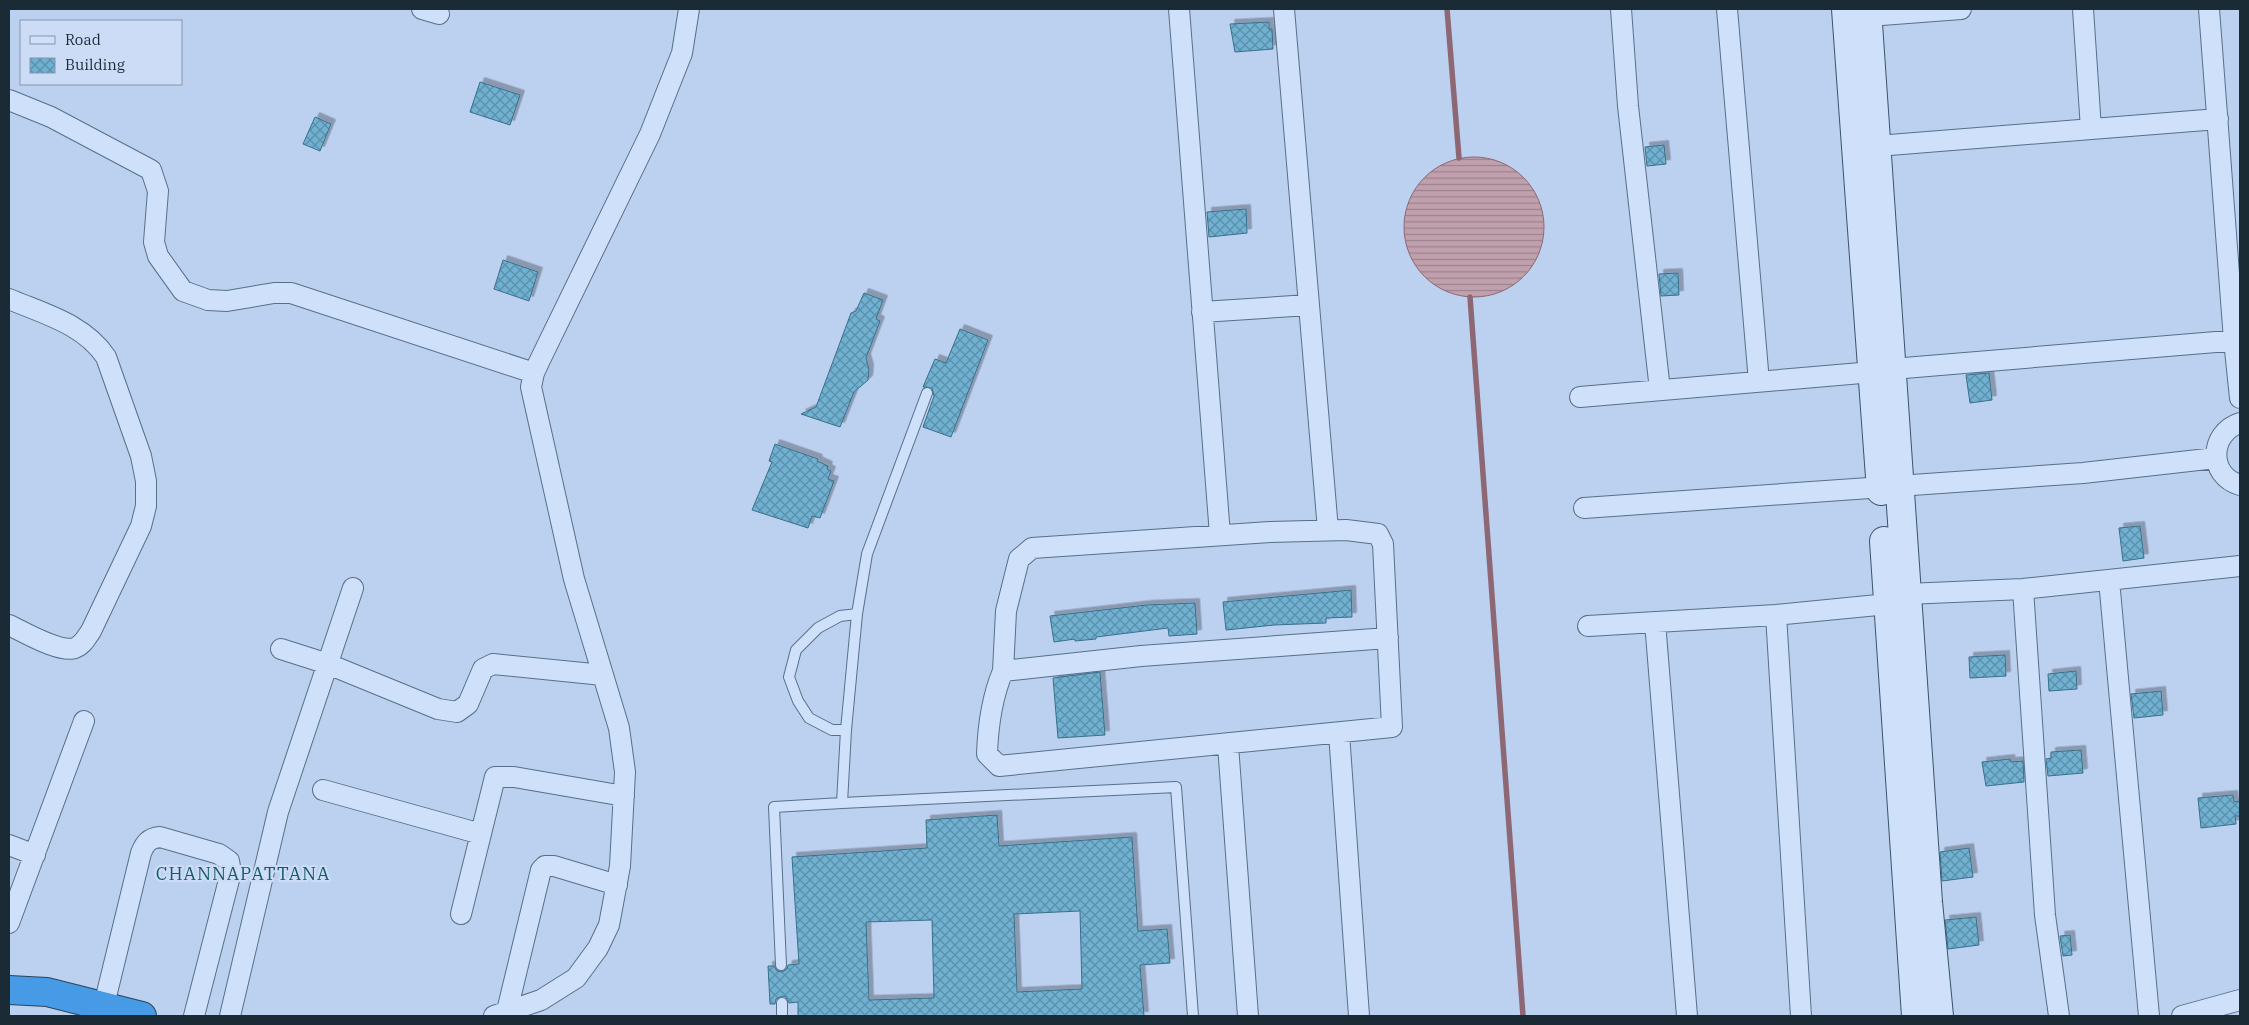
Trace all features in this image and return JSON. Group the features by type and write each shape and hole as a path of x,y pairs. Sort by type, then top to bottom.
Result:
{"highway":[{"path":"9,990 47,992 142,1016"}],"street":[{"path":"501,1014 541,1000 576,978 598,948 610,925 620,866 624,796 625,772 619,728 574,579 531,387 534,373 650,134 682,53 689,9"},
{"path":"1179,9 1220,535"},
{"path":"1284,9 1328,530"},
{"path":"1621,9 1628,106 1660,390"},
{"path":"1727,9 1759,382"},
{"path":"1857,13 1960,9"},
{"path":"2083,9 2091,129"},
{"path":"2209,9 2237,340 2240,398"},
{"path":"1857,13 1876,146 1882,370"},
{"path":"1857,13 1897,599 1916,1016"},
{"path":"9,100 51,117 151,170 158,191 154,242 158,256 183,290 208,300 227,301 274,293 291,293 534,373"},
{"path":"1876,146 2218,119"},
{"path":"9,299 79,329 97,343 106,357 141,456 146,489 146,506 141,526 84,643 74,648 58,648 9,625"},
{"path":"1202,312 1309,305"},
{"path":"1580,397 2237,340"},
{"path":"2240,423 2226,431 2220,438 2216,458 2223,475 2230,481 2240,485"},
{"path":"1584,508 2083,473 2216,458"},
{"path":"1328,530 1378,534 1383,544 1392,727 1228,745 999,766 987,754 988,733 996,689 1003,671 1006,611 1019,559 1032,548 1220,535 1328,530"},
{"path":"1588,626 1776,615 1897,599 2023,589 2240,566"},
{"path":"2109,580 2149,1016"},
{"path":"230,1016 278,812 353,588"},
{"path":"2023,589 2045,915 2058,1016"},
{"path":"1897,599 1939,1016"},
{"path":"1776,615 1801,1016"},
{"path":"1655,622 1687,1016"},
{"path":"1003,671 1142,656 1388,638"},
{"path":"281,649 328,664 438,709 457,712 468,704 483,669 493,664 603,675"},
{"path":"9,923 84,721"},
{"path":"1339,733 1359,1016"},
{"path":"1228,745 1248,1016"},
{"path":"461,914 495,776 514,777 624,796"},
{"path":"323,790 481,834"},
{"path":"104,1005 141,853 145,844 152,837 160,837 219,854 229,861 230,866 231,872 194,1016"},
{"path":"9,845 35,855"},
{"path":"501,1014 541,870 545,866 554,866 617,884"},
{"path":"2182,1016 2240,1000"}],"lane":[{"path":"842,803 846,730 857,614 866,554 927,393"},
{"path":"846,730 832,730 809,718 798,701 789,677 796,650 818,628 840,616 857,614"},
{"path":"780,965 774,807 1176,787 1193,1016"},
{"path":"782,1003 782,1016"}],"shaded area":[{"path":"1474,157 1501,163 1513,169 1523,178 1532,188 1538,200 1544,227 1538,254 1532,266 1523,276 1513,285 1501,291 1474,297 1447,291 1435,285 1425,276 1416,266 1410,254 1404,227 1410,200 1416,188 1425,178 1435,169 1447,163"}],"building":[{"path":"1269,22 1269,29 1272,29 1273,49 1235,52 1230,24"},
{"path":"480,82 520,95 510,125 470,112"},
{"path":"315,117 331,124 320,151 303,144"},
{"path":"1664,145 1666,164 1647,166 1645,147"},
{"path":"1246,209 1247,233 1209,237 1207,212"},
{"path":"503,260 538,272 529,301 494,289"},
{"path":"1678,273 1679,295 1661,296 1659,274"},
{"path":"864,293 883,300 876,319 880,321 866,358 869,369 868,380 854,392 840,427 801,414 816,407 851,313 856,311"},
{"path":"960,329 988,340 951,437 923,427 934,396 932,388 923,387 935,359 946,363"},
{"path":"1989,373 1992,400 1970,403 1966,375"},
{"path":"775,444 818,459 817,461 828,466 827,469 831,471 828,479 834,481 820,518 812,516 808,528 752,510 772,462 769,461"},
{"path":"2140,526 2144,558 2123,561 2119,528"},
{"path":"1351,590 1352,617 1326,618 1326,623 1274,625 1226,630 1223,602"},
{"path":"1195,603 1197,634 1169,636 1168,628 1096,637 1096,639 1054,642 1050,616 1147,605"},
{"path":"2005,655 2006,676 1970,678 1969,657"},
{"path":"2076,671 2077,689 2049,691 2048,674"},
{"path":"1100,672 1105,735 1058,738 1053,678"},
{"path":"2161,691 2163,715 2134,718 2131,694"},
{"path":"2081,750 2083,773 2048,776 2046,759 2051,758 2051,752"},
{"path":"2010,759 2011,762 2023,761 2024,782 1986,786 1982,762"},
{"path":"2233,795 2234,802 2240,801 2240,816 2235,816 2236,824 2201,828 2198,798"},
{"path":"997,815 999,846 1132,837 1138,931 1167,929 1170,963 1140,965 1144,1016 798,1016 798,1002 789,1003 786,997 782,996 776,999 775,1004 770,1004 768,966 774,966 777,971 782,972 787,969 788,965 799,964 792,857 927,848 926,820","holes":["1080,911 1082,989 1017,992 1014,914","932,920 934,998 869,1000 866,922"]},
{"path":"1969,848 1973,877 1942,881 1940,852"},
{"path":"1976,917 1979,945 1948,949 1945,920"},
{"path":"2070,935 2072,955 2063,956 2060,936"}],"waterway":[{"path":"1447,9 1459,158"},
{"path":"1470,297 1523,1016"}],"district":[{"name":"CHANNAPATTANA","path":"243,874"}]}
